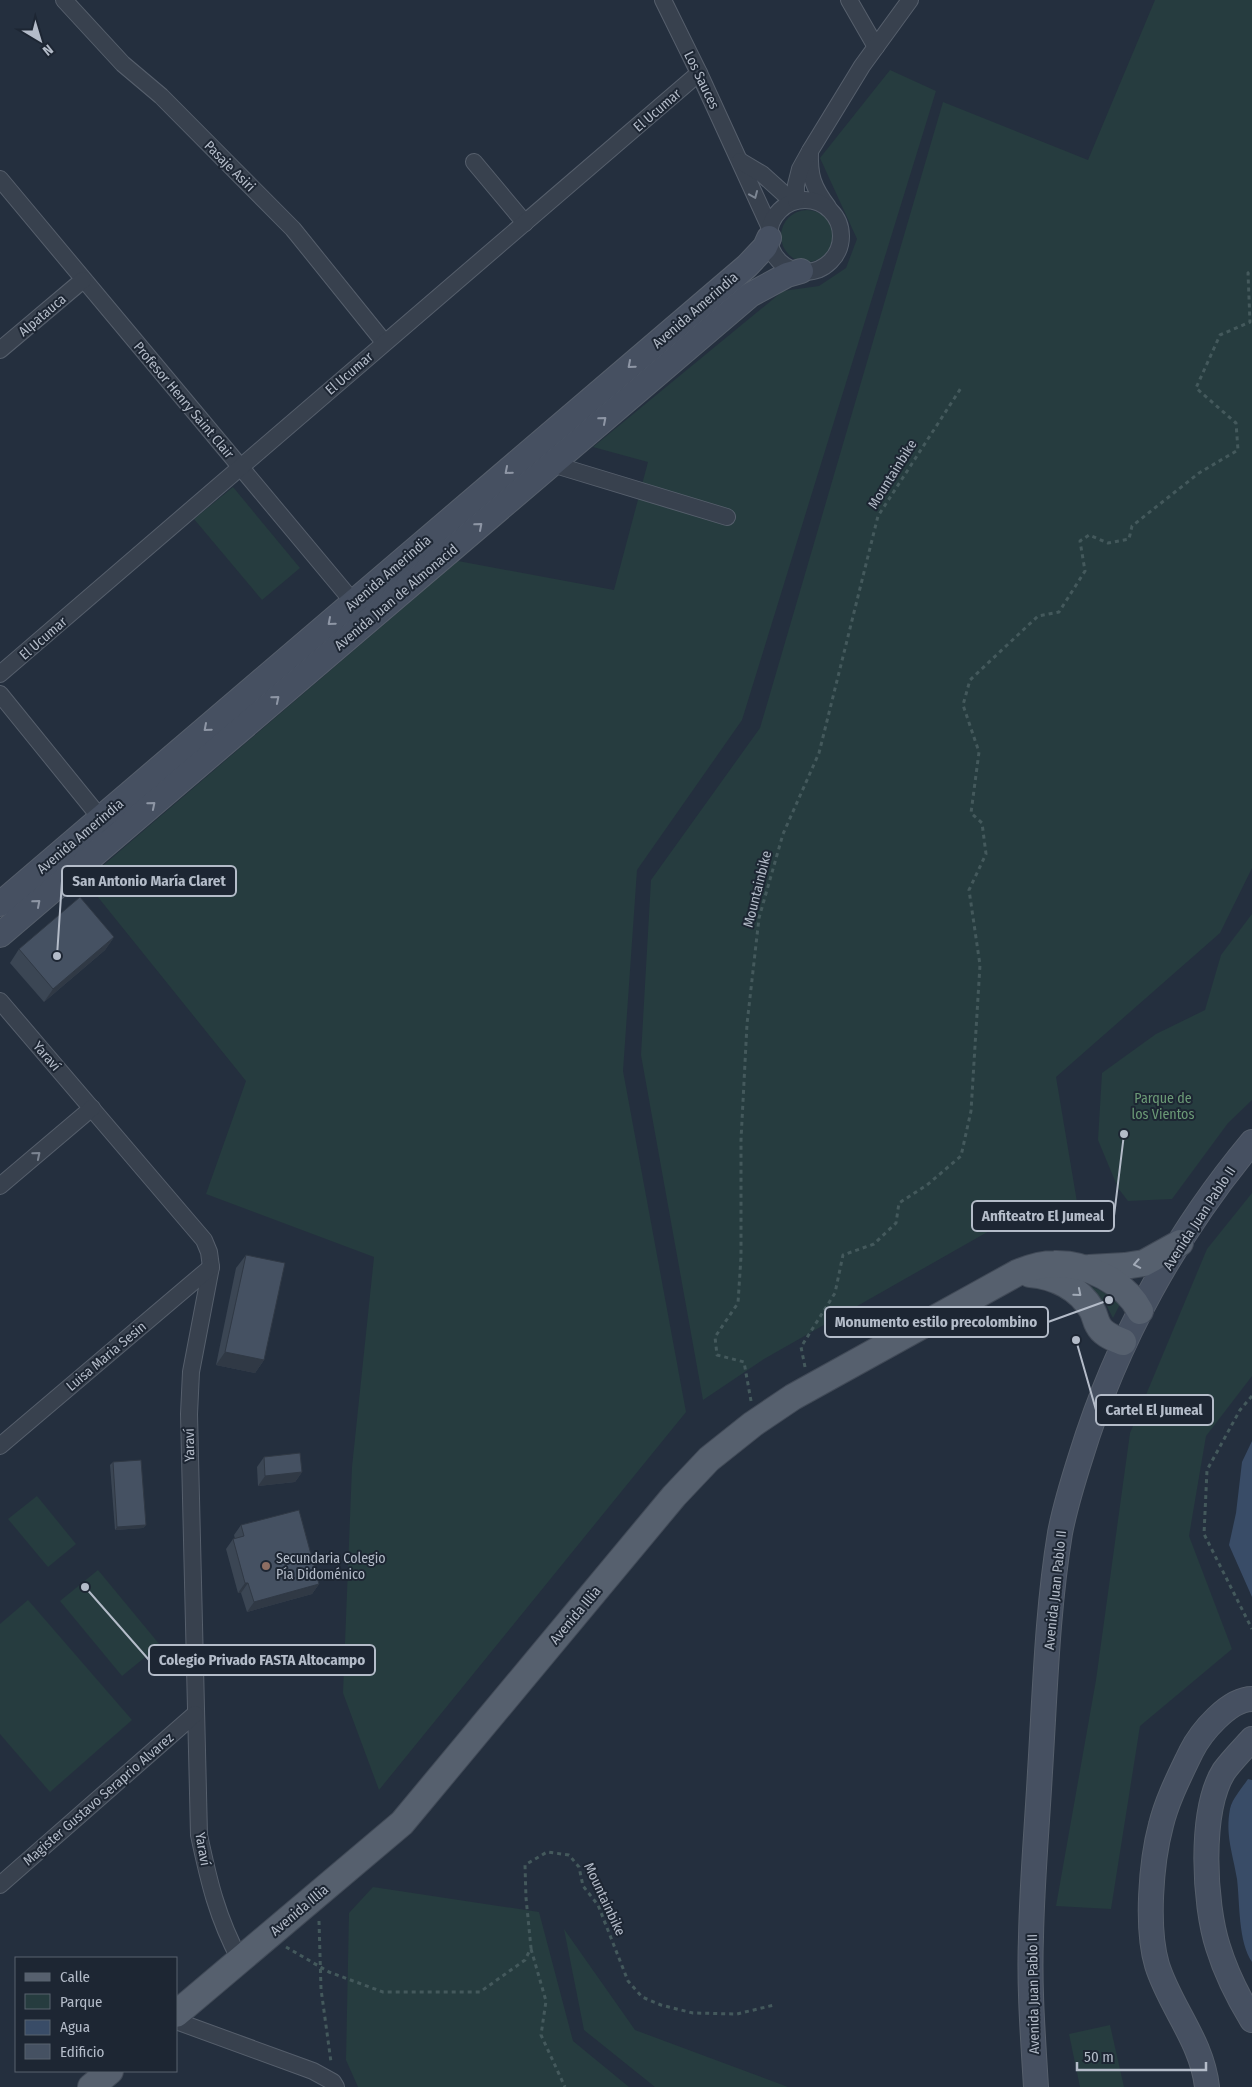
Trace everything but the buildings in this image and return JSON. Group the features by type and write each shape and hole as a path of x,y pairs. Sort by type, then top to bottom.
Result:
{"main road":[{"name":"Avenida Illia","path":"1083,1268 1144,1263 1180,1243"},
{"name":"Avenida Illia","path":"178,2012 402,1823 674,1496 710,1459 753,1424 810,1387 1016,1273 1037,1266 1056,1263 1083,1268 1115,1282 1131,1297 1140,1311"},
{"path":"1016,1273 1042,1275 1068,1285 1083,1297 1094,1312 1098,1326 1109,1337 1123,1342"},
{"path":"91,2087 109,2072"}],"street":[{"name":"Pasaje Asiri","path":"64,0 123,64 161,96 293,229 384,342"},
{"name":"Los Sauces","path":"662,0 700,73 740,161 769,233"},
{"path":"849,0 876,47"},
{"path":"794,201 800,169 810,151 862,66 910,0"},
{"name":"El Ucumar","path":"0,674 384,342 700,73"},
{"path":"810,151 809,168 812,181 816,191 828,208 840,226 839,249 833,259 813,271 801,272 783,264 771,248 769,233 774,218 780,209 794,201 807,200 817,202 828,208"},
{"path":"740,161 762,174 794,201"},
{"path":"474,162 525,222"},
{"name":"Profesor Henry Saint Clair","path":"0,179 369,620"},
{"name":"Avenida Amerindia","path":"0,904 108,827 354,602 747,266 765,248 769,233"},
{"name":"Avenida Juan de Almonacid","path":"0,935 108,827 369,620 750,295 787,276 801,272"},
{"name":"Alpatauca","path":"0,350 83,280"},
{"path":"552,464 727,516"},
{"path":"0,694 108,827"},
{"name":"Yaraví","path":"0,1001 204,1240 209,1252 211,1267 191,1372 189,1414 199,1835 208,1878 220,1919 240,1960"},
{"path":"0,1186 92,1108"},
{"name":"Avenida Juan Pablo II","path":"1036,2087 1031,2001 1030,1936 1053,1580 1061,1530 1073,1480 1088,1431 1123,1342 1180,1243 1211,1195 1252,1142"},
{"name":"Luisa Maria Sesin","path":"0,1446 211,1267"},
{"path":"1207,2087 1205,2073 1195,2042 1157,1964 1152,1934 1151,1901 1153,1873 1160,1825 1177,1781 1196,1744 1212,1723 1230,1706 1242,1700 1252,1699"},
{"name":"Magister Gustavo Seraprio Alvarez","path":"0,1885 195,1714"},
{"path":"1252,1739 1224,1771 1213,1796 1207,1830 1212,1923 1218,1947 1233,1986 1252,2020"},
{"path":"178,2023 313,2071 335,2085"}],"path":[{"path":"810,1387 801,1347 834,1293 843,1255 874,1244 896,1223 900,1202 927,1185 961,1156 971,1111 980,965 969,890 986,854 982,823 971,813 979,752 963,705 970,680 1038,616 1059,612 1085,571 1080,541 1089,535 1108,543 1129,539 1132,526 1199,473 1238,450 1236,423 1196,388 1220,335 1250,322 1248,273 1252,270"},
{"name":"Mountainbike","path":"751,1404 744,1362 717,1356 715,1337 738,1303 741,1257 741,1140 747,1024 760,918 783,834 818,753 878,516 961,388"},
{"path":"1252,1396 1240,1410 1207,1470 1204,1534 1252,1629"},
{"name":"Mountainbike","path":"531,1948 525,1865 547,1852 569,1855 579,1867 583,1886 598,1905 628,1981 642,1996 661,2005 693,2013 737,2014 774,2005"},
{"path":"318,1915 321,1989 335,2085"},
{"path":"268,1936 320,1967 383,1992 480,1992 525,1960 531,1948"},
{"path":"531,1948 546,2001 541,2035 565,2087"}],"green space":[{"path":"1155,0 1252,0 1252,868 1220,933 1056,1077 1077,1202 1005,1222 764,1359 703,1400 641,1055 651,880 760,728 943,102 1088,160"},
{"path":"890,70 936,91 742,720 637,870 623,1071 686,1412 379,1790 343,1693 352,1467 374,1257 206,1194 246,1081 85,881 458,561 614,590 648,462 593,447 783,291 819,286 846,268 857,239 820,158"},
{"path":"807,210 817,212 825,218 831,226 833,236 831,246 825,254 817,260 807,262 797,260 789,254 783,246 781,236 783,226 789,218 797,212"},
{"path":"233,487 300,568 262,600 194,519"},
{"name":"Parque de los Vientos","path":"1252,914 1252,1100 1228,1123 1172,1199 1128,1201 1118,1188 1098,1140 1102,1073 1156,1034 1205,1010 1221,955"},
{"path":"1252,1193 1252,1376 1206,1436 1189,1536 1232,1649 1140,1726 1111,1909 1056,1906 1096,1680 1130,1433 1207,1249"},
{"path":"1084,1283 1110,1295 1123,1298 1113,1318 1107,1306"},
{"path":"37,1496 76,1544 48,1567 8,1519"},
{"path":"98,1570 160,1645 122,1676 60,1601"},
{"path":"28,1600 132,1720 50,1792 0,1734 0,1624"},
{"path":"373,1887 539,1912 573,2041 629,2087 358,2087 346,2060 349,1913"},
{"path":"564,1929 635,2030 788,2087 655,2087 584,2030"},
{"path":"1110,2025 1124,2087 1080,2087 1069,2034"}],"water":[{"path":"1252,1441 1252,1597 1229,1545 1236,1513 1242,1462"},
{"path":"1248,1779 1252,1780 1252,1962 1244,1944 1240,1922 1237,1879 1228,1827 1231,1805"}],"place":[{"name":"San Antonio María Claret","path":"57,956"},
{"name":"Anfiteatro El Jumeal","path":"1124,1134"},
{"name":"Monumento estilo precolombino","path":"1109,1300"},
{"name":"Cartel El Jumeal","path":"1076,1340"},
{"name":"Secundaria Colegio Pía Didoménico","path":"266,1566"},
{"name":"Colegio Privado FASTA Altocampo","path":"85,1587"}]}
